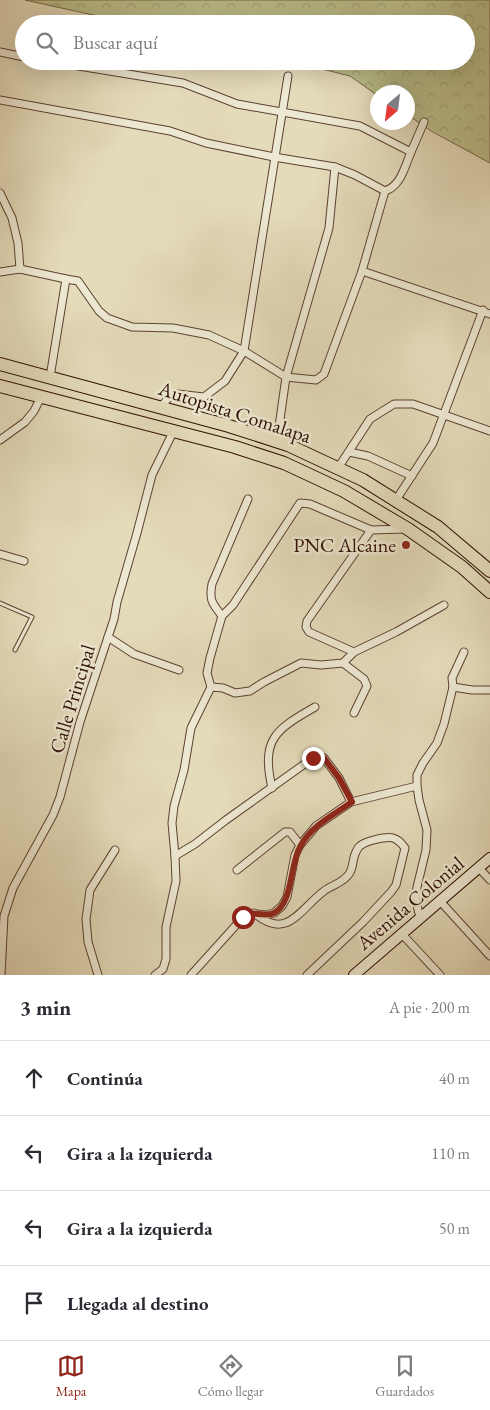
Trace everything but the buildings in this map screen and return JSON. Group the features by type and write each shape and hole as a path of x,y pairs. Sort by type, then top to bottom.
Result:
{"highway":[{"name":"Autopista Comalapa","path":"0,364 230,426 277,441 363,480 396,500 438,527 490,571"},
{"name":"Autopista Comalapa","path":"0,386 174,430 284,463 344,491 408,529 462,567 490,592"}],"street":[{"path":"0,52 15,55"},
{"path":"101,70 183,84 237,104 360,126 411,152"},
{"path":"160,407 169,397 178,394 204,396 225,380 244,351 288,76"},
{"path":"0,100 170,131 206,143 335,167 385,191 393,189 398,182 424,122"},
{"path":"277,441 286,377 329,228 335,167"},
{"path":"0,272 20,269 78,281 99,312 107,318 132,327 173,328 209,335 244,351 286,377 316,380 324,374 362,271 385,191"},
{"path":"0,193 12,218 18,243 20,269"},
{"path":"362,271 486,312 443,414 433,443 396,500"},
{"path":"50,377 66,280"},
{"path":"0,440 25,422 34,411 41,397"},
{"path":"338,468 370,419 394,404 413,404 490,431"},
{"name":"Calle Principal","path":"1,975 4,916 8,901 60,798 80,722 114,619 152,475 174,430"},
{"path":"349,452 368,456 412,476"},
{"path":"222,616 211,602 212,584 248,499"},
{"path":"155,975 163,969 166,959 166,927 176,881 172,823 174,806 184,770 191,728 211,687 207,673 222,616 233,604 300,503 310,504 372,530 408,529"},
{"path":"354,652 309,632 306,627 307,621 372,530"},
{"path":"0,554 24,561"},
{"path":"342,664 354,652 396,632 444,605"},
{"path":"108,637 134,654 178,670"},
{"path":"420,917 416,902 417,886 426,850 427,830 416,786 417,776 436,743 444,724 453,687 452,678 464,652"},
{"path":"211,687 223,688 235,693 250,691 301,663 342,664 364,679 367,686 354,713"},
{"path":"453,687 490,690"},
{"path":"272,788 268,770 268,756 272,742 278,732 289,722 315,706"},
{"path":"175,856 195,844 318,756 324,758 339,778 352,802"},
{"path":"191,975 247,913 266,915 274,913 282,906 287,897 300,845 316,826 352,802 416,786"},
{"path":"237,870 285,832 290,832 300,845"},
{"path":"254,913 264,921 273,924 283,924 295,917 325,890 340,883 349,874 353,866 354,854 361,844 392,837 400,841 405,848 396,885 392,892 307,975"},
{"path":"98,975 88,942 86,919 90,890 115,850"},
{"name":"Avenida Colonial","path":"354,975 490,858"},
{"path":"479,868 490,880"},
{"path":"440,901 490,956"},
{"path":"401,933 440,975"}],"lane":[{"path":"0,603 32,617 15,650"}],"green space":[{"path":"25,0 490,0 490,163 431,131 415,120 415,85 370,85 370,90 350,76 326,70 475,70 475,15 93,15"}],"place":[{"name":"PNC Alcaine","path":"406,545"}],"route":[{"path":"243,917 247,913 266,915 274,913 282,906 287,897 300,845 316,826 352,802 339,778 324,758 318,756 313,758"}]}
